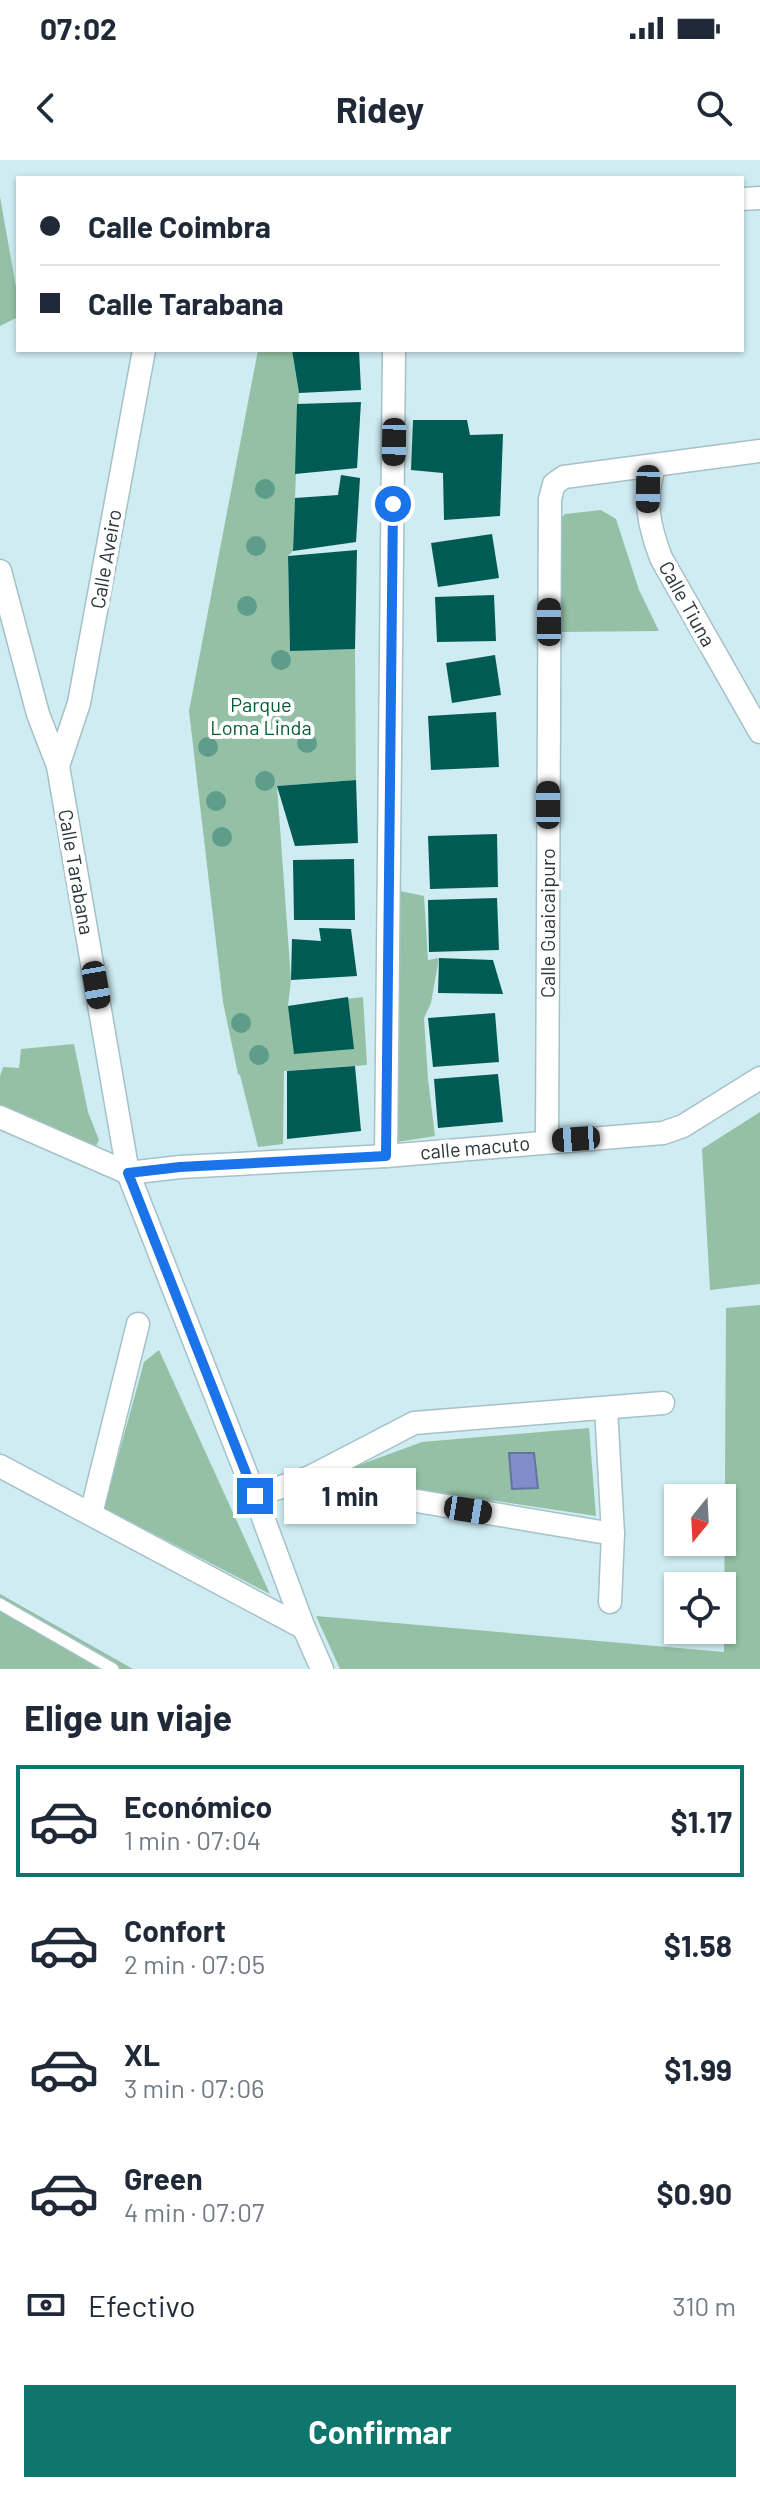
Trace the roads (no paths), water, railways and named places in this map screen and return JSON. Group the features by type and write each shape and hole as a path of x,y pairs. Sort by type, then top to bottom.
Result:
{"street":[{"name":"Calle Aveiro","path":"58,766 79,703 144,352"},
{"path":"386,1156 394,352"},
{"name":"Calle Guaicaipuro","path":"547,1141 550,499 554,484 564,477 760,451"},
{"name":"Calle Tiuna","path":"654,466 648,489 647,512 661,558 760,732"},
{"name":"Calle Tarabana","path":"0,571 38,714 58,766 128,1173 322,1669"},
{"name":"calle macuto","path":"128,1173 663,1133 683,1126 760,1078"},
{"path":"0,1117 128,1173"},
{"path":"91,1514 138,1324"},
{"path":"255,1496 310,1477 414,1423 663,1403"},
{"path":"606,1408 613,1534 610,1602"},
{"path":"0,1466 304,1628"},
{"path":"310,1477 322,1485 613,1534"}],"lane":[{"path":"0,1604 113,1669"}],"water":[{"path":"509,1453 534,1453 538,1488 512,1489"}],"park label":[{"name":"Parque Loma Linda","path":"261,716"}]}
